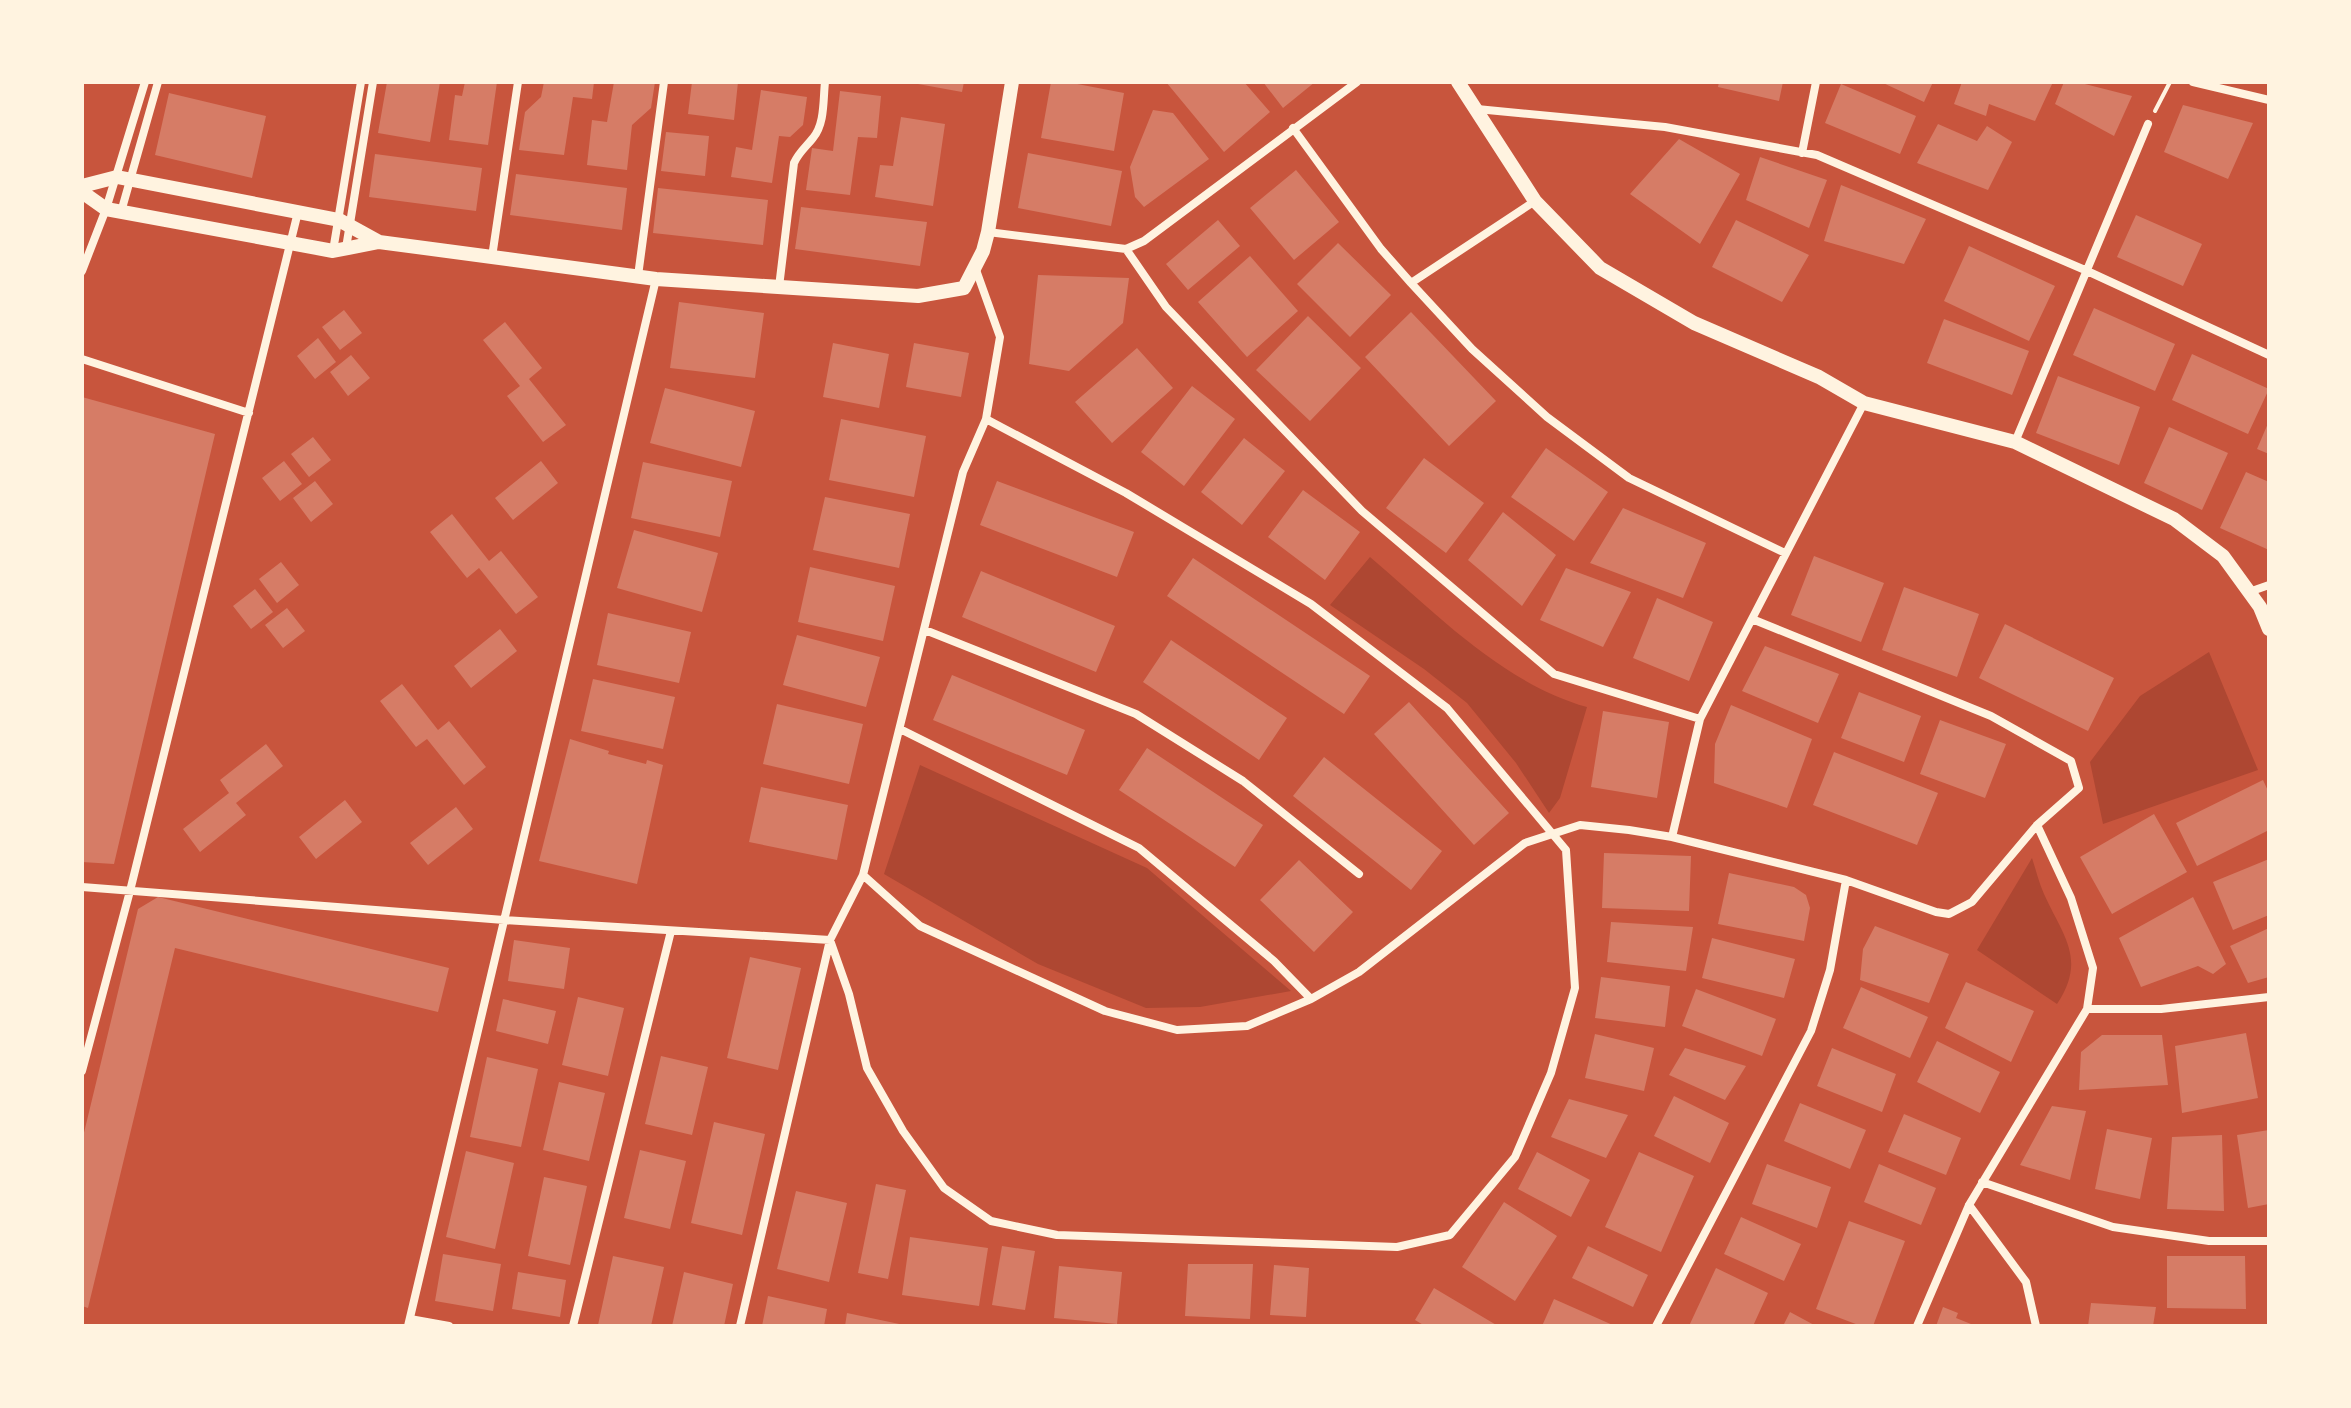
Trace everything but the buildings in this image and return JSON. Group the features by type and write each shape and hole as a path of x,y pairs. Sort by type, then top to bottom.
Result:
{"street":[{"path":"114,211 145,82"},
{"path":"82,271 114,211 158,82"},
{"path":"340,250 361,82"},
{"path":"344,223 373,82"},
{"path":"492,257 518,82"},
{"path":"638,276 664,82"},
{"path":"779,287 794,163 800,150 815,137 821,123 825,82"},
{"path":"82,192 114,211 340,250 379,242 656,279 918,296 964,288 983,251 1012,82"},
{"path":"988,232 1126,249 1144,241 1357,82"},
{"path":"1458,82 1535,201 1600,268 1694,323 1819,377 1864,403 2015,442 2174,519 2223,556 2260,607 2269,629"},
{"path":"1802,153 1816,82"},
{"path":"2193,82 2269,100"},
{"path":"1477,109 1665,127 1817,155 2085,270 2269,355"},
{"path":"2015,442 2148,124"},
{"path":"1293,128 1381,249 1472,349 1547,417 1629,478 1785,553"},
{"path":"82,186 124,178 344,223 379,242"},
{"path":"1411,283 1535,201"},
{"path":"82,1071 130,891 298,212"},
{"path":"1126,249 1166,307 1362,511 1554,674 1700,719"},
{"path":"740,1326 830,940 863,875 963,472 986,419 1000,337 975,266"},
{"path":"449,1326 409,1322 656,279"},
{"path":"82,359 249,413"},
{"path":"1672,837 1700,719 1864,403"},
{"path":"830,940 849,994 867,1068 903,1131 944,1188 991,1221 1057,1235 1397,1247 1450,1235 1515,1157 1551,1073 1575,988 1566,850 1447,708 1311,604 1126,493 986,419"},
{"path":"2249,592 2269,585"},
{"path":"863,875 920,926 1105,1011 1177,1030 1247,1026 1311,999 1359,972 1525,843 1580,825 1672,837 1846,880 1949,914 1972,902 2037,825 2079,788 2071,761 1991,716 1752,619"},
{"path":"925,630 1136,714 1243,781 1359,874"},
{"path":"900,729 1139,848 1274,961 1311,999"},
{"path":"1917,1326 1969,1205 2087,1009 2093,968 2071,898 2037,825"},
{"path":"1656,1326 1811,1031 1830,970 1846,880"},
{"path":"82,887 504,920 830,940"},
{"path":"573,1326 671,931"},
{"path":"2087,1009 2161,1009 2269,997"},
{"path":"1982,1182 2113,1227 2209,1241 2269,1241"},
{"path":"1969,1205 2026,1282 2036,1326"}],"path":[{"path":"2148,124 2170,82"}],"shaded area":[{"path":"1370,557 1445,623 1498,664 1556,696 1587,707 1560,798 1549,813 1516,763 1467,703 1424,669 1330,605"},
{"path":"2209,652 2258,770 2103,824 2090,762 2140,696"},
{"path":"920,765 1147,868 1291,991 1200,1007 1146,1008 1038,964 884,874"},
{"path":"2032,858 2042,890 2069,948 2070,974 2057,1004 1977,950"}]}
